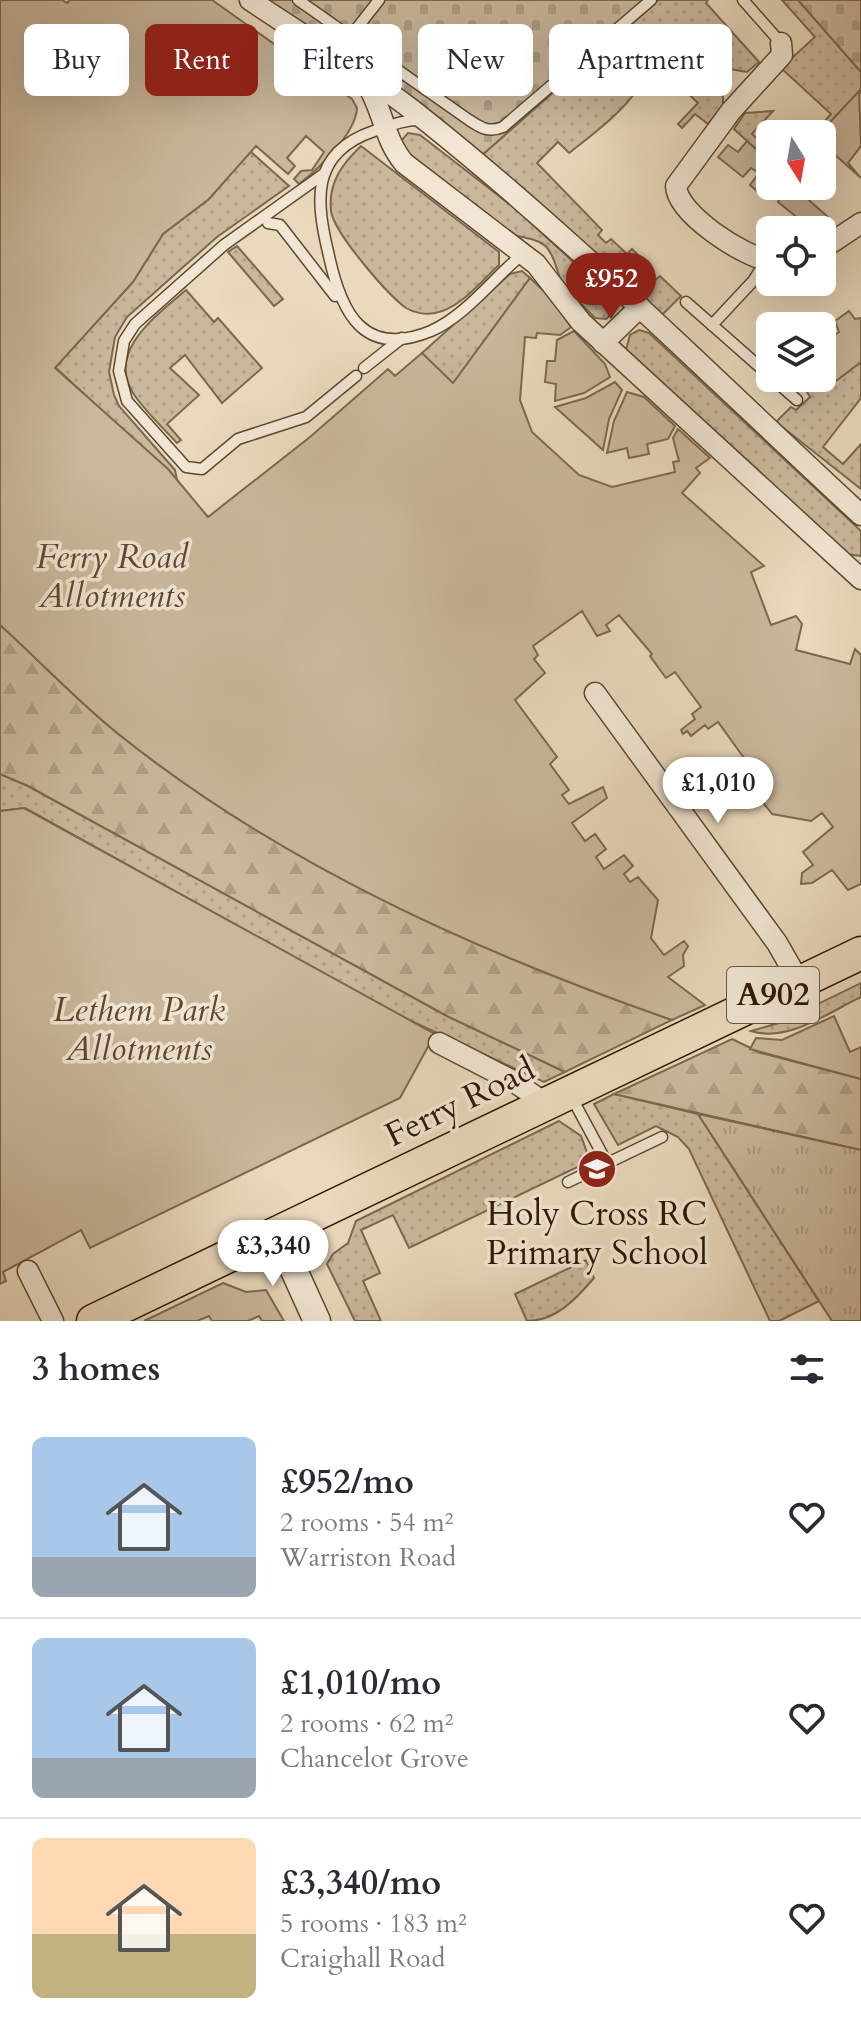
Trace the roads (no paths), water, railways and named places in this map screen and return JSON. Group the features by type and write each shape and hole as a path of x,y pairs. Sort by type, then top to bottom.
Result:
{"main road":[{"name":"Ferry Road","path":"93,1321 861,953"}],"street":[{"path":"250,0 286,24"},
{"path":"756,257 733,248 682,202 676,186 731,111 782,55 781,43"},
{"path":"374,96 396,153 409,167 547,274 581,322 861,578"},
{"path":"391,96 427,122 640,307 861,515"},
{"path":"836,240 861,223"},
{"path":"603,343 640,307"},
{"path":"595,693 777,943 800,983"},
{"path":"439,1043 513,1081 568,1093"},
{"path":"277,1233 317,1321"},
{"path":"28,1271 53,1321"}],"lane":[{"path":"298,0 332,24"},
{"path":"360,24 379,0"},
{"path":"402,73 483,129 494,131 503,127 651,0"},
{"path":"743,0 781,43"},
{"path":"427,122 416,119 384,128 347,145 325,173 224,245 135,324 121,351 120,381 127,401 186,467 198,470 238,439 309,416 393,343 449,320 523,253"},
{"path":"325,173 318,210 341,304"},
{"path":"268,223 280,225 341,304 370,333 408,337"},
{"path":"712,325 756,277"},
{"path":"686,302 756,364"},
{"path":"788,392 797,400"},
{"path":"568,1093 607,1163"},
{"path":"568,1182 662,1137"}],"place":[{"name":"Holy Cross RC Primary School","path":"597,1169"}],"park label":[{"name":"Ferry Road Allotments","path":"112,576"},
{"name":"Lethem Park Allotments","path":"139,1030"}]}
